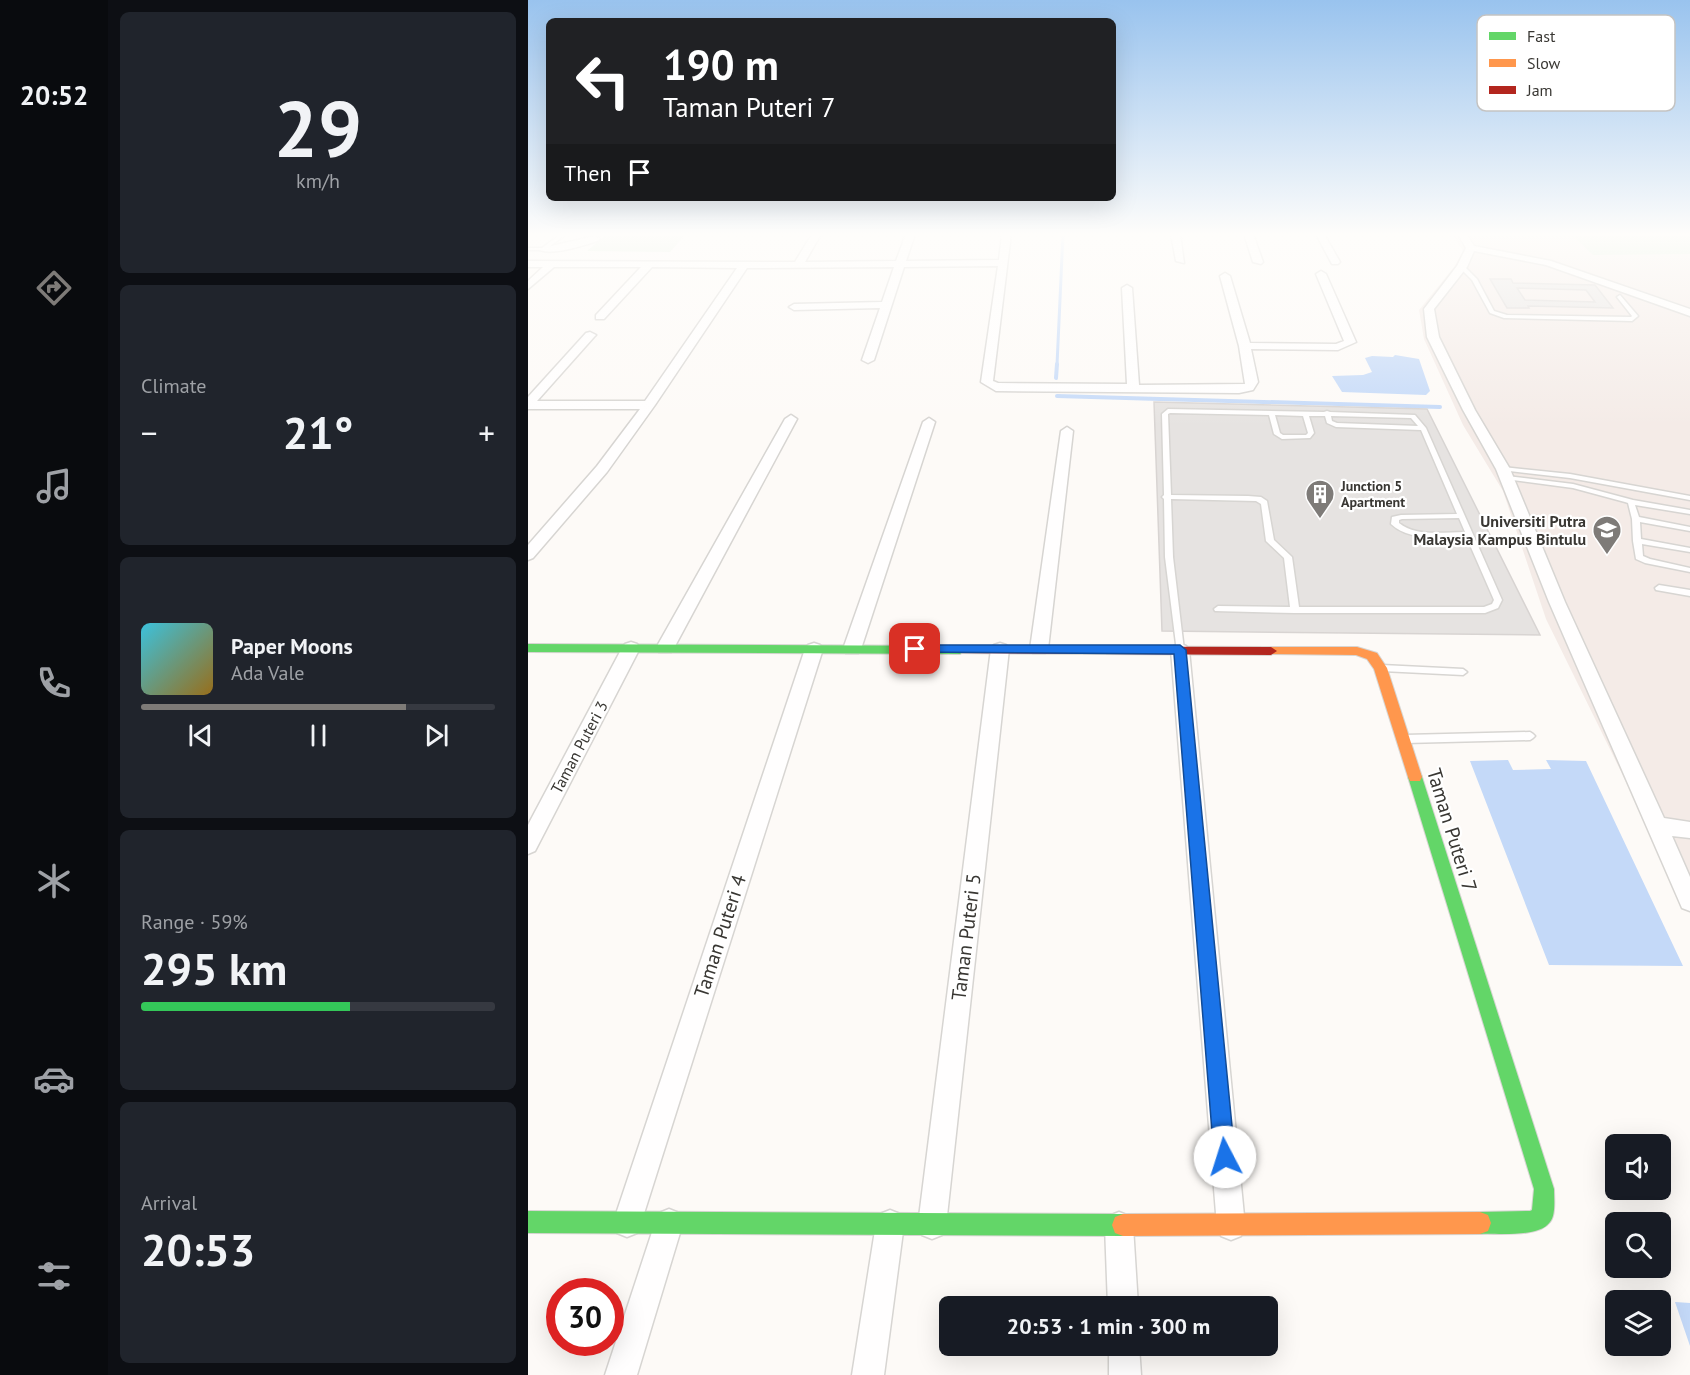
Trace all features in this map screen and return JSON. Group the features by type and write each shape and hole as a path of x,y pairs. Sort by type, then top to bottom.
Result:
{"street":[{"path":"600,317 618,298"},
{"path":"528,555 602,469 649,405 721,298"},
{"path":"868,360 889,298"},
{"path":"998,298 987,382 996,387 1239,390 1249,387 1252,382 1245,346 1231,298"},
{"path":"1128,298 1133,388"},
{"path":"1245,346 1338,346 1350,342 1331,298"},
{"path":"1438,298 1429,309 1429,320 1434,337 1469,410 1505,473 1557,602 1690,901"},
{"path":"1650,298 1690,312"},
{"path":"794,307 887,305"},
{"path":"528,404 590,335"},
{"path":"528,404 649,405"},
{"path":"665,648 791,419"},
{"path":"852,649 929,422"},
{"path":"1039,649 1068,431"},
{"path":"528,648 1357,651 1372,656 1380,668"},
{"name":"Taman Puteri 3","path":"528,845 630,648"},
{"name":"Taman Puteri 4","path":"627,1223 814,649"},
{"name":"Taman Puteri 5","path":"932,1225 1000,649"},
{"path":"528,1222 1231,1226 1180,650"},
{"name":"Taman Puteri 7","path":"1231,1226 1532,1222 1542,1216 1545,1189 1380,668"},
{"path":"1657,826 1690,830"},
{"path":"621,1375 669,1223"},
{"path":"868,1375 890,1224"},
{"path":"1119,1226 1122,1296"},
{"path":"1124,1356 1125,1375"}],"lane":[{"path":"1484,298 1492,312 1506,317 1632,319 1635,316 1621,298"},
{"path":"1180,650 1169,556 1166,497 1165,414 1175,410 1408,415 1418,420 1424,428 1498,600 1495,606 1485,610 1218,609"},
{"path":"1271,412 1277,434 1291,438 1308,437 1311,434 1305,413"},
{"path":"1328,413 1329,422 1336,425 1424,428"},
{"path":"1505,473 1570,476 1690,498"},
{"path":"1505,473 1573,486 1631,502 1690,512"},
{"path":"1166,497 1248,498 1258,499 1264,503 1270,541 1287,557 1295,610"},
{"path":"1631,502 1636,519 1639,558 1690,570"},
{"path":"1462,516 1401,517 1395,519 1395,524 1399,529 1416,533 1470,534"},
{"path":"1636,519 1690,529"},
{"path":"1637,541 1690,550"},
{"path":"1659,588 1690,593"},
{"path":"1380,668 1463,672"},
{"path":"1403,739 1530,736"}],"shaded area":[{"name":"Universiti Putra Malaysia Kampus Bintulu","path":"1429,298 1690,298 1690,912 1546,619 1503,491 1463,425 1424,339 1419,310"}],"water":[{"path":"1395,355 1419,359 1430,391 1426,395 1342,392 1332,376 1363,375 1372,372 1365,358"},
{"path":"1508,760 1513,770 1551,769 1546,760 1586,761 1683,966 1549,965 1470,761"},
{"path":"1675,1302 1690,1303 1690,1346"}],"building":[{"path":"1501,298 1595,302 1592,298 1605,298 1613,308 1528,306 1529,308 1507,308"},
{"name":"Junction 5 Apartment","path":"1154,402 1427,409 1540,635 1162,631"}],"waterway":[{"path":"1057,365 1060,298"},
{"path":"1056,378 1057,364"},
{"path":"1057,396 1440,407"}],"traffic: fast":[{"path":"528,648 960,650"},
{"path":"1415,777 1544,1189 1542,1216 1532,1222 1480,1223"},
{"path":"528,1222 1123,1225"}],"traffic: slow":[{"path":"1271,651 1357,651 1372,656 1380,668 1415,777"},
{"path":"1123,1225 1480,1223"}],"traffic: jam":[{"path":"960,650 1271,651"}],"place":[{"name":"Junction 5 Apartment","path":"1320,520"},
{"name":"Universiti Putra Malaysia Kampus Bintulu","path":"1607,556"}],"route":[{"path":"915,649 1180,650 1225,1157"}]}
